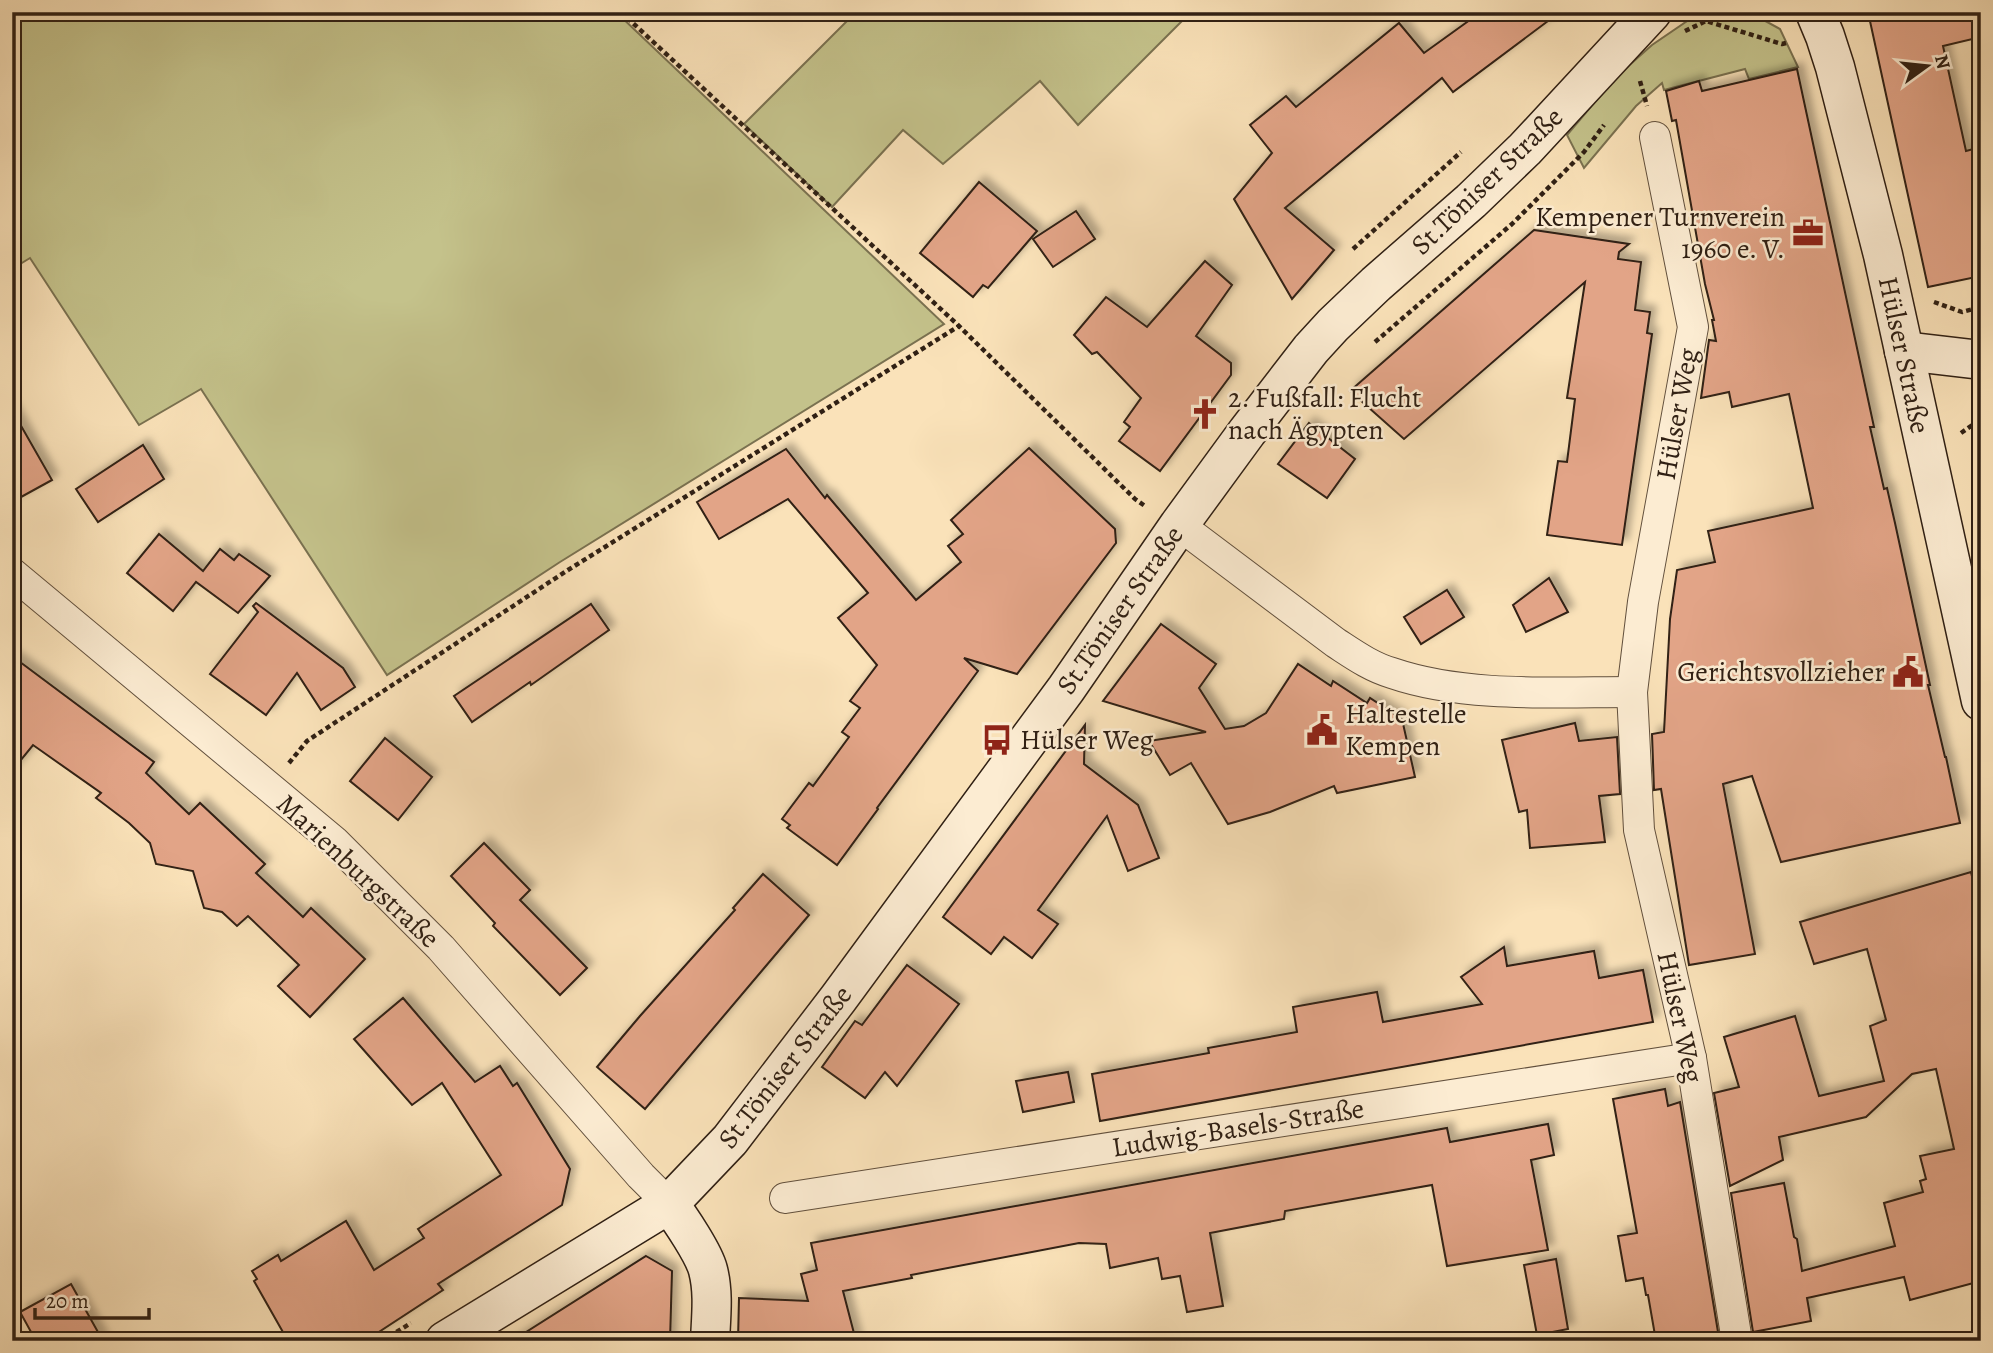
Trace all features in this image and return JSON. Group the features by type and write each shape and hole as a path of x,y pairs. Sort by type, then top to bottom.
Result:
{"main road":[{"name":"Hülser Straße","path":"1815,16 1835,67 1856,146 1981,701"},
{"name":"St.Töniser Straße","path":"445,1341 669,1205 730,1140 838,999 1066,689 1179,525 1311,349 1376,284 1471,201 1525,149 1648,19"},
{"path":"1904,351 1981,360"},
{"path":"669,1205 681,1218 708,1268 712,1306 710,1341"}],"street":[{"name":"Hülser Weg","path":"1655,137 1693,327 1643,602 1632,692 1639,830 1691,1058 1737,1341"},
{"path":"1179,525 1335,643 1390,673 1425,683 1461,688 1539,692 1632,692"},
{"name":"Marienburgstraße","path":"12,573 335,842 441,948 669,1205"},
{"name":"Ludwig-Basels-Straße","path":"785,1198 1691,1058"}],"path":[{"path":"621,12 958,326 1135,499 1179,525"},
{"path":"1648,19 1655,137"},
{"path":"1962,312 1981,307"},
{"path":"270,788 307,741 568,570 958,326"}],"shaded area":[{"path":"12,12 616,12 944,324 560,562 387,675 201,389 139,425 30,258 12,269"},
{"path":"856,12 1191,12 1078,125 1040,81 943,164 903,130 832,207 744,124"},
{"path":"1704,12 1749,12 1780,29 1798,67 1749,79 1745,69 1664,90 1662,83 1636,106 1584,168 1567,135 1616,77 1652,45"}],"building":[{"path":"1481,12 1560,12 1453,92 1442,78 1285,208 1334,250 1292,299 1234,199 1272,153 1250,125 1286,96 1296,107 1399,23 1424,53"},
{"path":"1868,12 1981,12 1981,37 1943,46 1966,151 1981,147 1981,276 1928,287"},
{"path":"1797,69 1874,427 1870,427 1895,523 1960,823 1781,862 1752,776 1723,784 1755,954 1689,965 1661,789 1654,790 1652,734 1664,732 1670,619 1677,570 1715,562 1708,531 1813,508 1789,394 1732,407 1729,392 1701,398 1709,340 1716,341 1714,320 1705,284 1676,120 1672,121 1666,91 1699,81 1702,91"},
{"path":"979,182 1037,231 988,288 983,285 973,297 920,253"},
{"path":"1076,211 1095,239 1053,267 1033,239"},
{"path":"1534,230 1629,244 1619,252 1618,259 1641,262 1635,310 1650,312 1647,333 1652,334 1622,545 1547,535 1558,461 1567,462 1575,399 1567,398 1585,282 1404,439 1350,391"},
{"path":"1205,261 1232,285 1196,336 1231,363 1231,375 1160,471 1119,441 1130,427 1124,422 1141,398 1097,352 1092,354 1074,335 1106,297 1147,327"},
{"path":"12,410 52,480 12,502"},
{"path":"1309,423 1355,459 1327,498 1278,464"},
{"path":"143,445 164,479 98,522 76,489"},
{"path":"1029,448 1115,529 1116,543 1017,674 964,658 978,671 837,865 787,828 790,825 782,819 809,783 813,786 849,737 842,732 860,708 850,701 877,665 838,618 868,593 788,499 719,539 697,502 786,449 825,498 827,495 916,600 961,562 948,546 963,534 951,520"},
{"path":"159,534 203,571 220,549 234,560 239,554 270,576 238,613 196,582 173,611 127,573"},
{"path":"1549,578 1568,612 1526,632 1513,605"},
{"path":"1447,590 1464,617 1421,644 1404,617"},
{"path":"256,603 343,668 355,687 321,710 297,673 266,715 210,674 258,612 253,606"},
{"path":"591,604 609,630 531,685 530,682 472,722 454,696"},
{"path":"1161,624 1216,664 1199,688 1225,729 1244,726 1266,713 1298,664 1331,686 1333,681 1367,703 1370,698 1402,719 1415,777 1337,793 1334,786 1270,812 1228,824 1191,763 1170,775 1149,741 1206,732 1103,701"},
{"path":"12,656 154,762 146,773 189,814 200,803 265,864 256,873 303,917 311,908 365,959 310,1017 278,986 299,965 248,916 237,926 222,912 204,908 193,871 156,864 150,843 96,798 101,793 33,745 12,771"},
{"path":"1575,723 1579,741 1617,737 1620,794 1599,796 1605,842 1530,848 1527,810 1519,812 1502,740"},
{"path":"1085,725 1084,764 1138,805 1159,858 1128,871 1107,816 1038,910 1058,924 1032,958 1004,937 991,954 943,917"},
{"path":"385,738 432,777 398,820 350,781"},
{"path":"484,843 530,890 520,900 587,968 560,995 493,926 495,923 451,876"},
{"path":"1971,872 1981,916 1981,1281 1910,1300 1904,1277 1807,1298 1811,1321 1753,1332 1731,1193 1784,1183 1802,1271 1895,1246 1884,1203 1923,1192 1920,1181 1926,1179 1920,1156 1954,1149 1936,1069 1912,1074 1866,1117 1779,1137 1783,1160 1730,1186 1714,1093 1739,1087 1724,1037 1795,1016 1819,1096 1884,1081 1870,1026 1886,1020 1867,949 1814,964 1800,922"},
{"path":"763,874 809,915 645,1109 597,1067 735,910 733,908"},
{"path":"1504,947 1507,966 1594,951 1599,978 1643,970 1653,1022 1100,1121 1092,1074 1209,1053 1208,1048 1297,1032 1293,1007 1377,992 1383,1022 1482,1004 1461,977"},
{"path":"907,965 959,1004 897,1086 885,1072 865,1098 822,1067 855,1021 862,1025"},
{"path":"403,998 475,1082 500,1066 513,1086 517,1083 570,1169 562,1205 438,1284 443,1290 365,1341 288,1341 254,1281 257,1279 252,1271 278,1255 281,1261 346,1221 374,1270 424,1238 418,1229 501,1175 442,1083 412,1105 354,1039"},
{"path":"1068,1072 1074,1102 1023,1112 1016,1081"},
{"path":"1665,1089 1668,1106 1680,1102 1719,1338 1704,1341 1656,1341 1643,1278 1626,1281 1618,1236 1637,1233 1613,1099"},
{"path":"1548,1124 1554,1155 1531,1160 1548,1250 1447,1266 1432,1185 1285,1211 1284,1219 1210,1233 1223,1306 1187,1312 1180,1276 1162,1279 1158,1258 1110,1268 1106,1244 1079,1243 911,1275 912,1278 843,1291 856,1341 738,1341 739,1298 808,1301 801,1274 817,1270 811,1243 1447,1128 1450,1142"},
{"path":"646,1256 672,1271 670,1341 512,1341"},
{"path":"1556,1259 1568,1329 1537,1335 1524,1265"},
{"path":"71,1284 103,1341 36,1341 20,1312"}],"place":[{"name":"Kempener Turnverein 1960 e. V.","path":"1808,233"},
{"name":"2. Fußfall: Flucht nach Ägypten","path":"1205,414"},
{"name":"Gerichtsvollzieher","path":"1908,672"},
{"name":"Haltestelle Kempen","path":"1322,730"},
{"name":"Hülser Weg","path":"997,740"}]}
